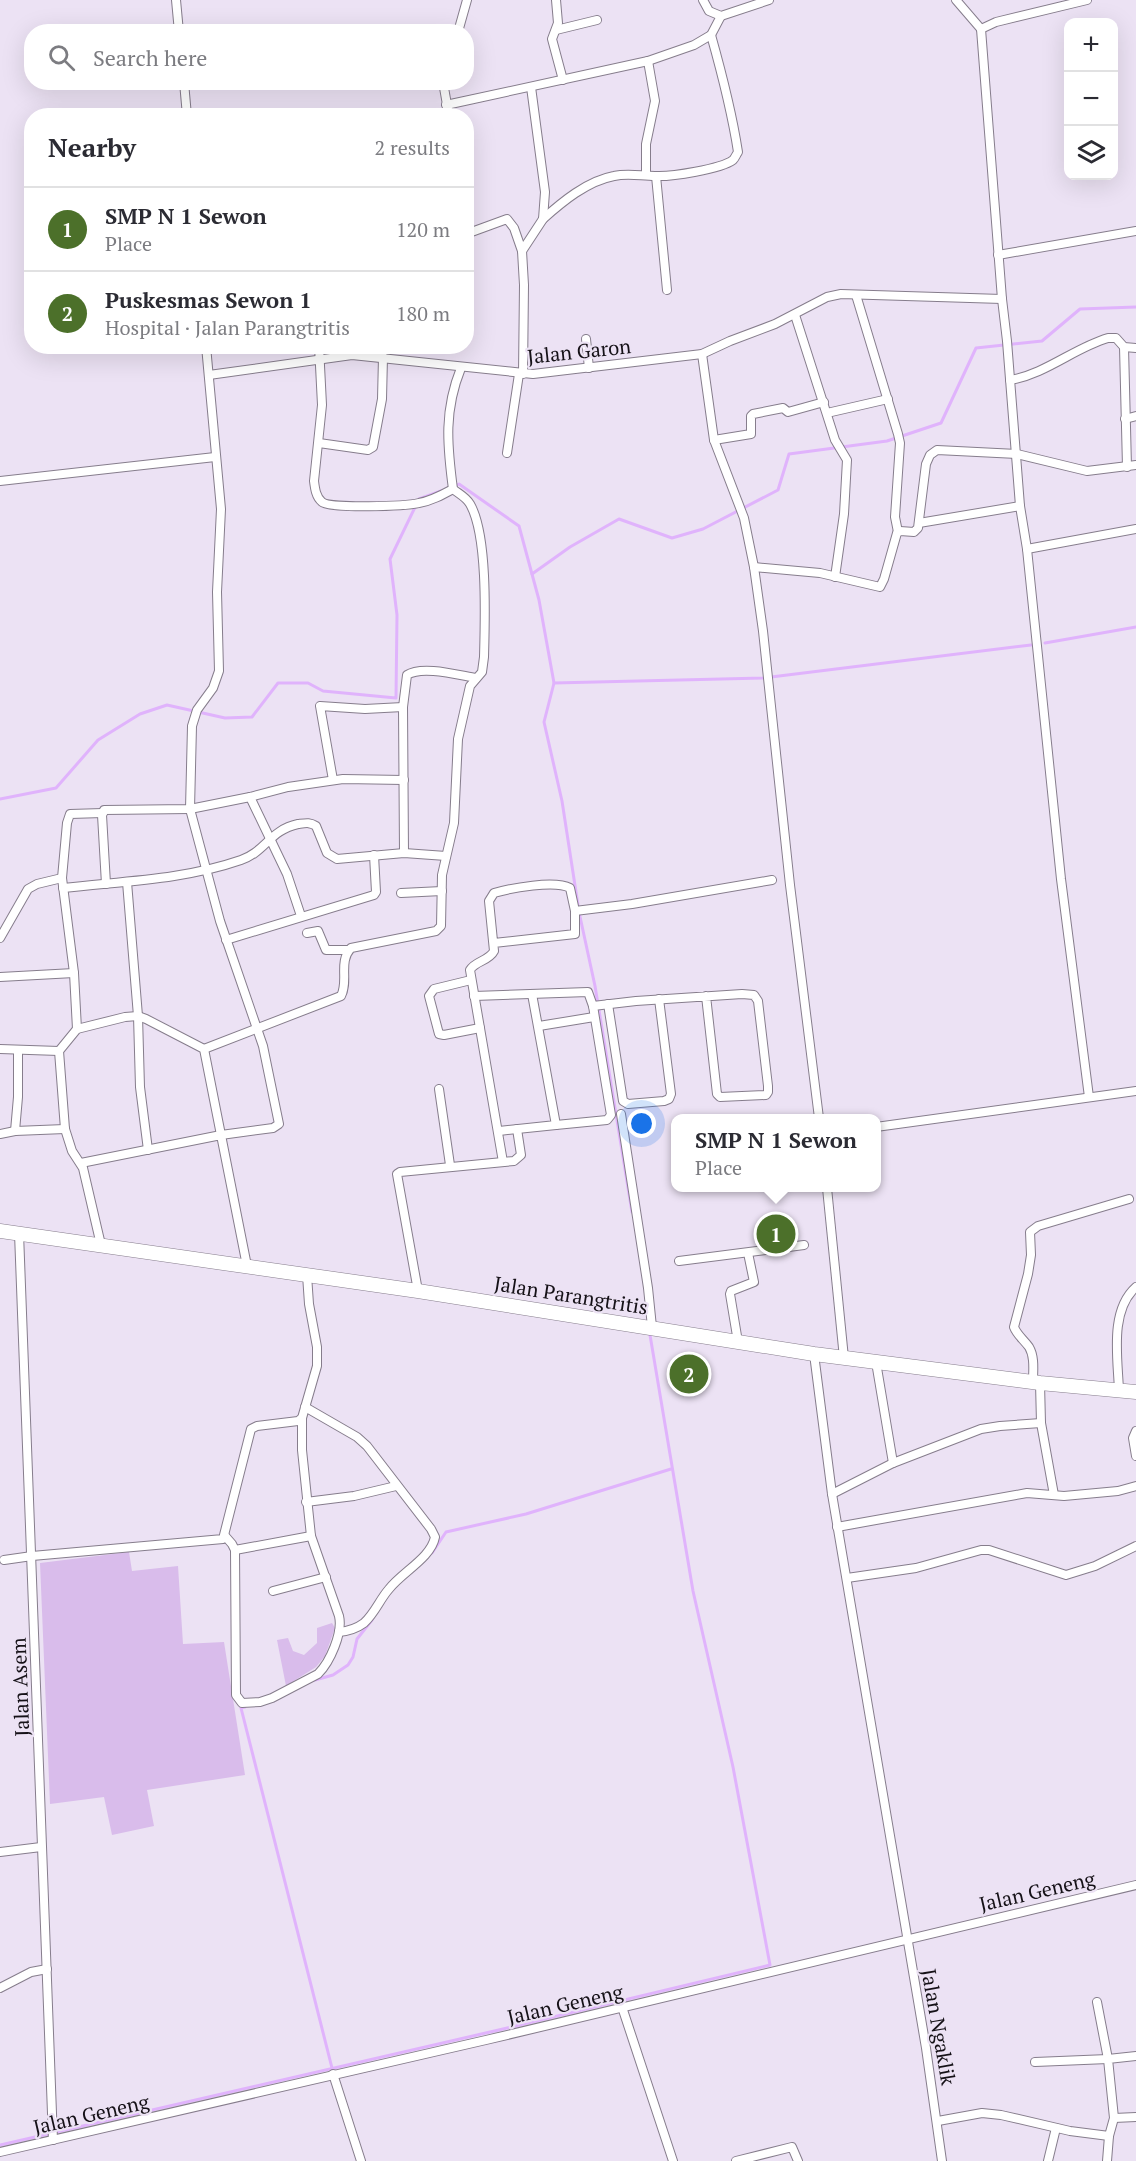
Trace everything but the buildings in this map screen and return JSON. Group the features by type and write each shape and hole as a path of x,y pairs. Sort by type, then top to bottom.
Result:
{"main road":[{"name":"Jalan Parangtritis","path":"0,1231 418,1291 814,1354 1136,1392"}],"street":[{"path":"176,0 178,24"},
{"path":"460,24 467,0"},
{"path":"555,0 558,24 552,39 563,80"},
{"path":"703,0 709,10 722,16"},
{"path":"446,105 648,61 694,45 711,35 722,16 769,0"},
{"path":"956,0 981,29 1020,506 1027,549 1061,879 1089,1097"},
{"path":"981,29 996,22 1087,0"},
{"path":"556,30 597,20"},
{"path":"522,251 543,219 560,204 588,186 612,176 680,175 732,160 738,152 724,82 711,35"},
{"path":"646,175 646,144 655,101 648,61"},
{"path":"531,87 545,192 543,219"},
{"path":"185,90 187,108"},
{"path":"443,90 447,108"},
{"path":"656,176 667,290"},
{"path":"474,231 507,219 514,228 522,251 524,285 521,374 507,453"},
{"path":"998,255 1136,231"},
{"path":"818,1114 754,567 744,518 714,440 702,354 729,340 795,315 828,297 856,295 1002,300"},
{"path":"754,567 800,570 880,587 884,579 898,532 896,517 899,438 856,295"},
{"path":"795,315 838,447 846,461 844,514 835,577"},
{"path":"898,532 914,532 918,528 926,464 930,454 934,451 945,449 1017,454 1087,471 1131,466 1125,419 1124,347 1119,340 1108,338 1058,363 1010,380"},
{"path":"586,339 589,368"},
{"path":"1124,347 1136,348"},
{"path":"81,1163 278,1126 275,1101 258,1028 226,940 190,809 192,726 197,710 213,688 219,671 217,592 222,521 207,354"},
{"path":"320,354 322,405 314,481 318,496 324,504 336,507 411,505 434,499 453,487"},
{"path":"393,354 393,358"},
{"name":"Jalan Garon","path":"209,375 352,355 521,374 548,373 702,354"},
{"path":"319,443 368,450 373,447 382,399 383,357"},
{"path":"307,933 318,931 326,950 348,950 359,945 438,930 442,923 442,891 446,855 454,823 458,739 470,686 482,672 484,657 481,540 477,521 470,505 464,496 453,487 448,446 448,416 461,368"},
{"path":"827,413 888,399"},
{"path":"714,440 751,434 753,414 783,408 788,412 824,402"},
{"path":"1125,419 1136,416"},
{"path":"0,481 215,458"},
{"path":"918,523 1020,506"},
{"path":"1027,549 1136,529"},
{"path":"404,853 403,707 406,677 412,672 428,671 476,678"},
{"path":"333,780 320,706 365,709 403,707"},
{"path":"77,1029 74,973 62,878 69,815 103,813 109,809 190,809 250,797 275,789 333,780 361,778 404,780"},
{"path":"250,797 287,874 301,916"},
{"path":"103,813 106,884"},
{"path":"63,888 183,876 206,870 250,857 270,837 287,827 311,823 318,828 330,856 341,859 404,853 446,855"},
{"path":"226,940 374,895 376,892 374,855"},
{"path":"0,938 28,889 37,884 62,878"},
{"path":"579,911 772,880"},
{"path":"127,882 138,1016 140,1088 148,1150"},
{"path":"494,943 574,935 579,911 570,888 563,885 542,886 494,893 489,901 494,951 491,956 471,968 471,980 503,1162"},
{"path":"401,893 442,891"},
{"path":"204,1049 341,996 344,988 344,958 348,950"},
{"path":"0,977 74,973"},
{"path":"471,980 434,989 429,996 439,1034 480,1028"},
{"path":"474,996 586,991 594,1006 611,1115 607,1120 499,1131"},
{"path":"594,1006 659,999 748,993 754,995 757,998 768,1086 768,1092 765,1095 718,1096 706,996"},
{"path":"532,994 556,1125"},
{"path":"607,1004 623,1101 630,1104 664,1101 669,1099 670,1094 659,999"},
{"path":"101,1245 81,1163 72,1151 65,1129 59,1051 77,1029 138,1016 204,1049 247,1266"},
{"path":"539,1026 594,1017"},
{"path":"0,1049 59,1051"},
{"path":"15,1131 18,1050"},
{"path":"439,1089 450,1165"},
{"path":"881,1126 1136,1091"},
{"path":"621,1114 652,1327"},
{"path":"0,1134 15,1131 65,1129"},
{"path":"418,1291 397,1174 450,1165 514,1161 521,1155 517,1129"},
{"path":"827,1192 844,1358"},
{"path":"1054,1495 1041,1423 1033,1359 1030,1350 1014,1327 1028,1274 1031,1255 1030,1232 1038,1226 1129,1199"},
{"name":"Jalan Asem","path":"19,1233 53,2139"},
{"path":"679,1261 804,1245"},
{"path":"738,1342 730,1294 731,1291 754,1282 748,1253"},
{"path":"225,1536 235,1550 237,1656 235,1689 242,1703 260,1702 318,1674 324,1668 339,1632 339,1616 311,1536 306,1502 302,1418 314,1377 317,1356 307,1275"},
{"path":"1119,1391 1118,1328 1123,1307 1131,1291 1136,1287"},
{"name":"Jalan Ngaklik","path":"814,1354 837,1527 938,2121 942,2161"},
{"path":"876,1362 893,1463"},
{"path":"305,1407 357,1437 367,1446 435,1537 433,1544 390,1587 372,1615 364,1623 354,1630 339,1632"},
{"path":"0,1570 2,1558 220,1540 225,1536 251,1429 257,1426 289,1423 302,1418"},
{"path":"832,1494 893,1463 981,1429 1000,1425 1041,1423"},
{"path":"1136,1431 1133,1436 1136,1456"},
{"path":"306,1502 354,1497 396,1486"},
{"path":"837,1527 993,1497 1035,1492 1054,1495 1095,1494 1136,1486"},
{"path":"235,1550 311,1536"},
{"path":"847,1578 916,1568 984,1550 1056,1572 1070,1574 1095,1566 1136,1546"},
{"path":"273,1591 326,1577"},
{"path":"0,1852 41,1847"},
{"name":"Jalan Geneng","path":"0,2152 1136,1885"},
{"path":"0,1988 31,1972 47,1969"},
{"path":"1096,2002 1108,2059 1114,2118 1109,2136 1107,2161"},
{"path":"622,2007 673,2161"},
{"path":"1035,2062 1136,2056"},
{"path":"333,2074 362,2161"},
{"path":"938,2121 982,2113 1012,2116 1056,2128 1109,2136"},
{"path":"1114,2118 1136,2116"},
{"path":"1048,2161 1056,2128"},
{"path":"736,2161 792,2147 798,2161"}],"shaded area":[{"path":"129,1552 132,1571 178,1566 183,1644 224,1642 245,1775 147,1790 154,1826 112,1835 104,1797 50,1804 40,1563"},
{"path":"332,1623 335,1628 325,1656 316,1667 286,1686 277,1640 288,1638 293,1651 304,1655 317,1643 317,1628"}],"waterway":[{"path":"532,574 570,547 619,519 672,538 703,529 778,490 789,454 887,441 941,423 976,348 1042,341 1080,309 1136,307"},
{"path":"453,487 459,484 519,526 539,600 554,683 544,722 562,801 578,905"},
{"path":"0,799 56,788 98,740 140,714 167,705 225,718 252,717 278,683 308,683 323,691 396,698 397,615 390,559 419,499 441,491"},
{"path":"1045,643 1136,627"},
{"path":"554,683 763,678 1031,645"},
{"path":"579,912 595,986 632,1212"},
{"path":"0,2145 770,1965 733,1767 693,1591 650,1335"},
{"path":"432,1553 446,1532 526,1514 671,1469"},
{"path":"315,1680 333,1675 348,1665 353,1657 357,1639 372,1620"},
{"path":"245,1707 241,1708 332,2068"}],"place":[{"name":"SMP N 1 Sewon","path":"776,1234"},
{"name":"Puskesmas Sewon 1","path":"689,1374"}]}
